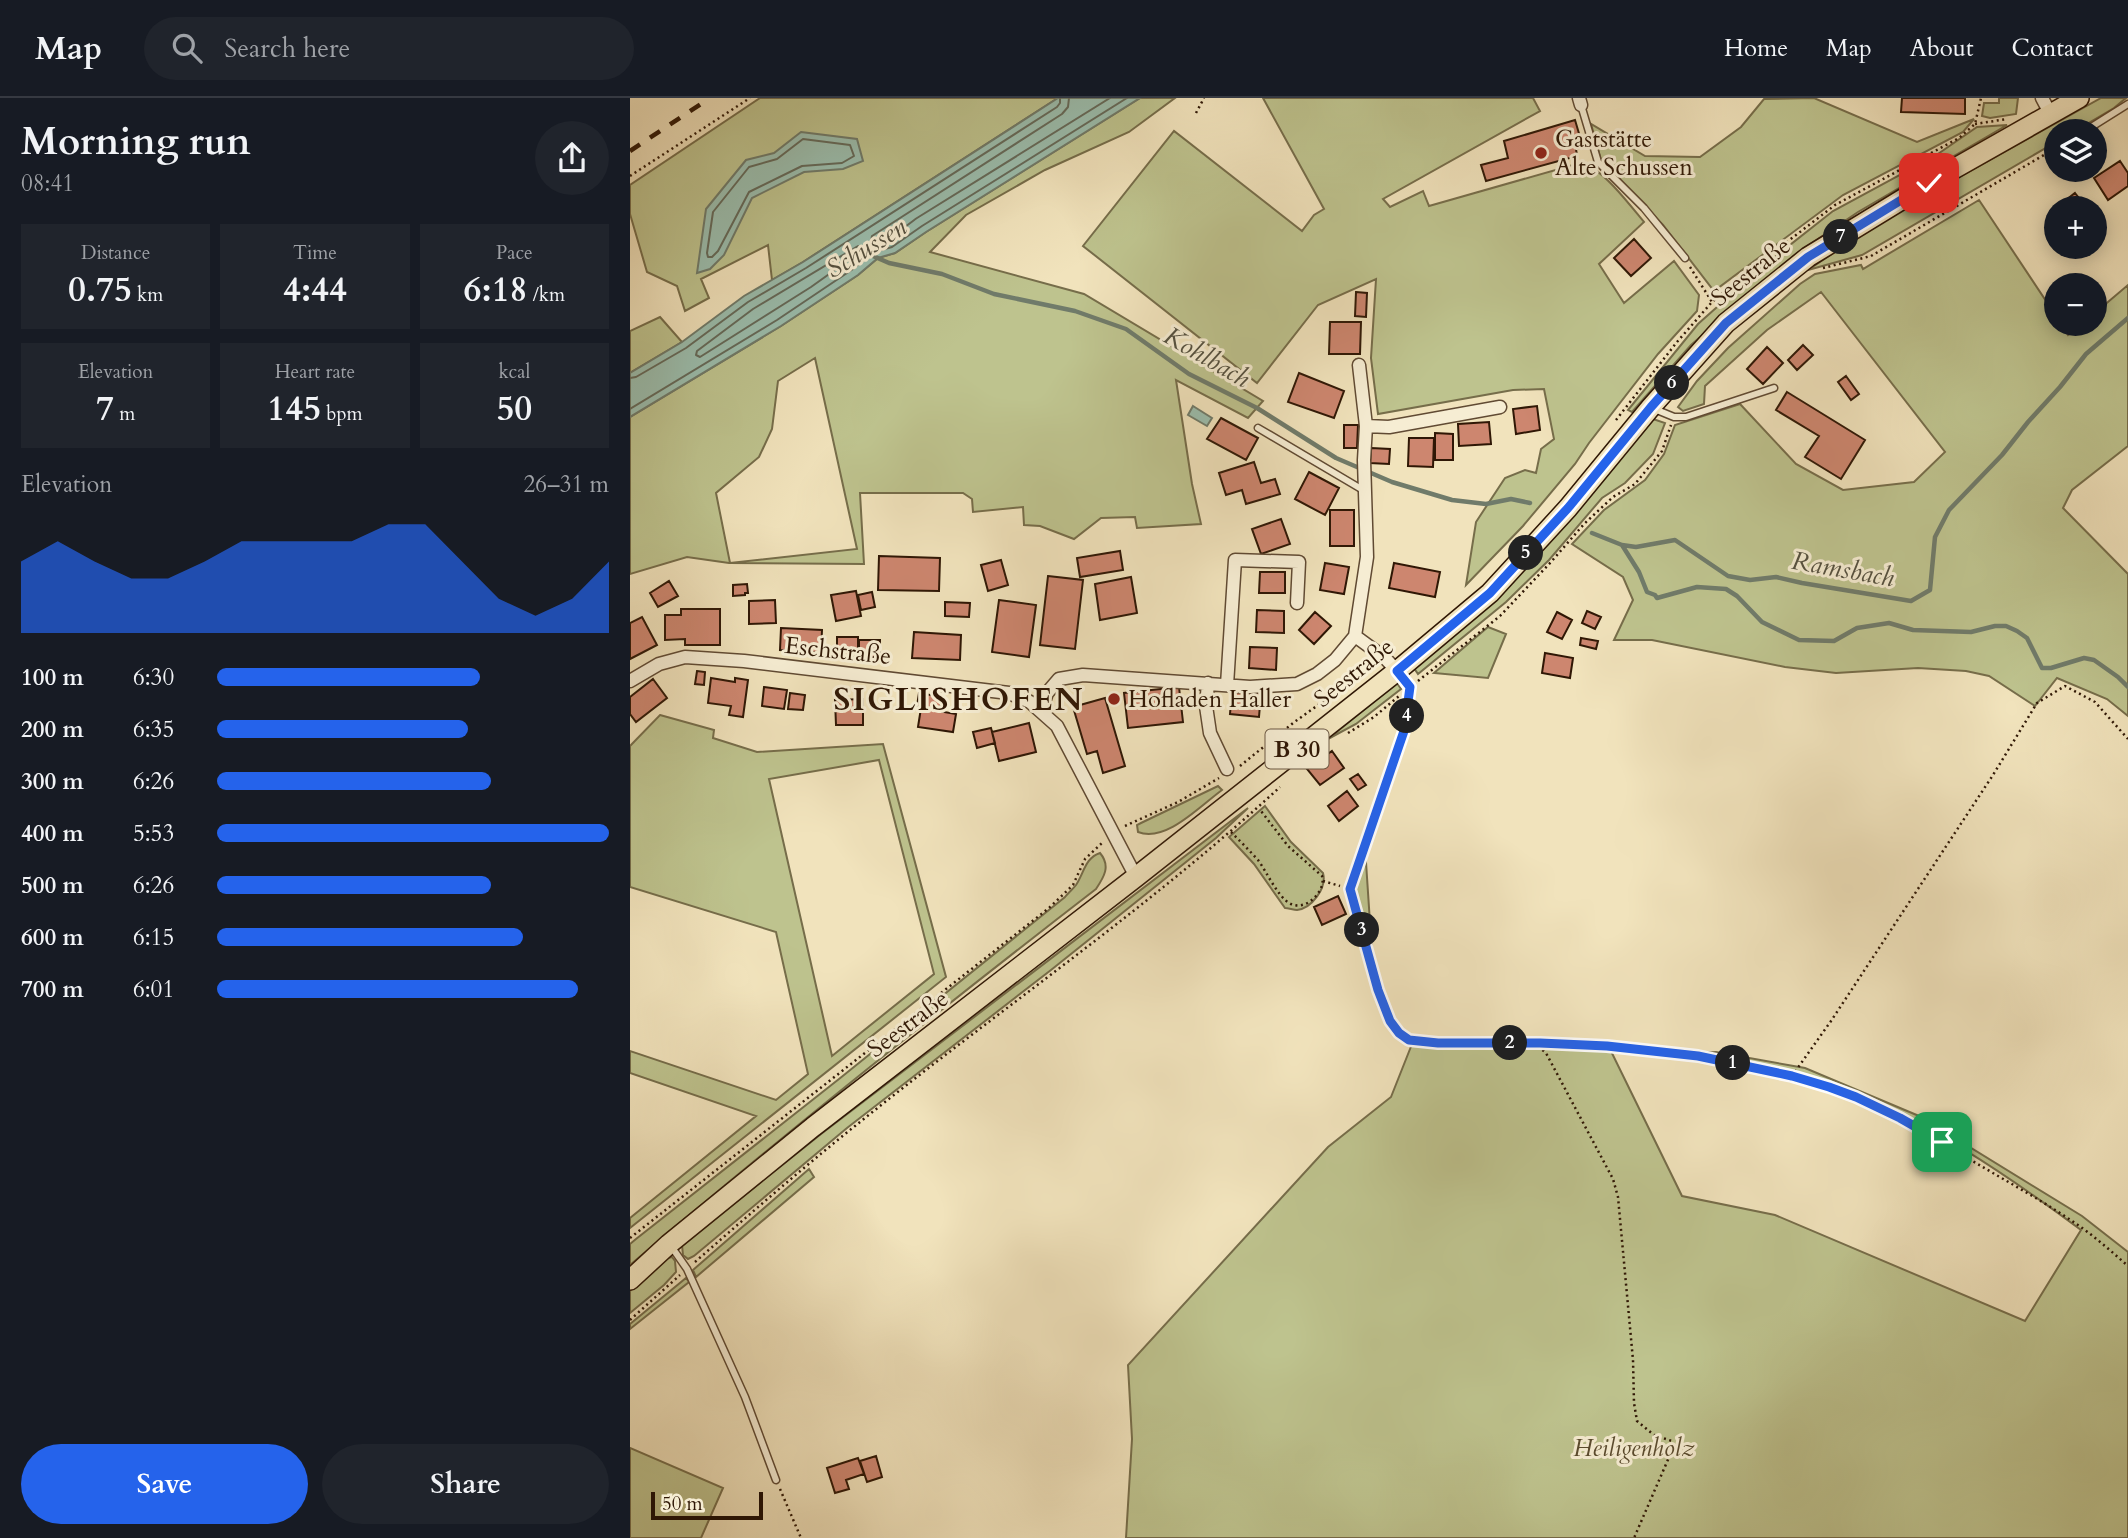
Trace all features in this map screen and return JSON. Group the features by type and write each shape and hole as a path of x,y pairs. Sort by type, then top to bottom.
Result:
{"main road":[{"name":"B 30","path":"2047,106 2079,98"},
{"name":"Seestraße","path":"630,1280 669,1244 813,1128 1136,877 1391,664 1490,593 1568,508 1651,407 1726,323 1808,257 2047,106"}],"street":[{"path":"1041,711 1047,692 1059,679 1083,675 1250,687 1297,684 1317,674 1335,660 1355,636 1367,557 1364,460 1366,426 1359,365"},
{"path":"1366,426 1389,427 1500,407"},
{"path":"1227,685 1235,560 1299,562 1297,603"},
{"path":"1355,636 1391,664"},
{"name":"Eschstraße","path":"630,681 659,664 685,657 1009,692 1030,702 1058,726 1136,877"},
{"path":"1208,683 1206,706 1210,733 1229,771"}],"lane":[{"path":"1580,102 1598,162 1644,208 1685,258"},
{"path":"2104,119 2128,104"},
{"path":"1651,407 1674,417 1686,417 1774,388"},
{"path":"1258,428 1365,486"},
{"path":"1350,889 1404,731 1410,687 1391,664"},
{"path":"669,1244 687,1269 745,1397 776,1480"}],"path":[{"path":"630,176 750,98"},
{"path":"1196,113 1204,98"},
{"path":"1612,425 1712,302 1835,205 1959,138 1975,124 1981,98"},
{"path":"1685,258 1712,302"},
{"path":"630,1238 1049,908 1073,885 1085,859 1113,832 1178,802 1229,771 1293,723 1391,664"},
{"path":"1792,1076 1993,775 2037,703 2065,686 2095,702 2128,739"},
{"path":"1345,735 1410,687"},
{"path":"630,1320 866,1117 1027,994 1231,832 1280,787"},
{"path":"1231,832 1259,862 1283,898 1292,905 1311,901 1318,893 1323,881 1322,876 1288,846 1261,811"},
{"path":"1323,881 1350,889 1378,990 1390,1021 1399,1033 1409,1040 1438,1043 1607,1046 1698,1056 1792,1076 1856,1097 1900,1118 2077,1224 2128,1266"},
{"path":"1534,1043 1546,1053 1614,1179 1618,1197 1637,1421 1654,1435 1672,1441 1671,1455 1634,1538"},
{"path":"776,1480 801,1538"}],"green space":[{"path":"760,98 1058,98 772,280 768,245 701,279 709,298 685,311 677,286 647,272 630,214 630,185"},
{"path":"1140,98 1175,98 1129,132 1045,170 966,215 930,252 1084,294 1263,401 1248,418 1176,380 1201,524 1137,528 1135,517 1101,518 1074,539 1040,526 1024,525 1023,507 973,512 972,499 963,493 860,493 864,564 729,563 687,557 630,574 630,417 781,326 858,275 878,258 895,253","holes":["815,358 857,549 730,563 716,493 759,457 772,429 778,381"]},
{"path":"1263,98 1533,98 1540,111 1383,199 1390,207 1423,191 1429,206 1573,165 1587,166 1611,183 1644,222 1599,264 1624,303 1674,261 1699,295 1697,311 1658,354 1575,464 1523,526 1466,585 1476,522 1505,478 1525,470 1536,473 1541,449 1554,439 1544,389 1513,390 1378,414 1371,358 1376,279 1318,305 1257,383 1083,246 1174,131 1302,231 1314,215 1324,209"},
{"path":"1814,98 1917,142 1974,119 1963,132 1843,195 1714,291 1663,225 1601,160 1591,124 1645,156 1700,157 1741,127 1764,99"},
{"path":"1999,98 2018,98 2016,114 1990,118 1982,116 1984,103 1999,103"},
{"path":"2101,98 2126,98 2095,119 2063,119"},
{"path":"2007,125 1858,212 1797,253 1691,345 1632,412 1628,410 1698,324 1762,267 1833,211 1935,156 1977,127"},
{"path":"2044,130 2044,149 1862,255 1808,270 1884,219"},
{"path":"1979,200 2044,298 2044,336 2107,336 2107,303 2128,285 2128,446 2072,490 2063,508 2128,574 2128,716 2107,699 2057,678 2035,706 1989,676 1966,671 1918,668 1836,673 1785,667 1652,640 1614,640 1633,600 1623,577 1572,544 1604,510 1645,480 1664,454 1675,425 1740,404 1796,464 1843,490 1914,482 1945,452 1821,292 1767,330 1705,386 1704,404 1683,411 1678,407 1697,381 1728,348 1800,284 1815,274 1861,265 1863,269"},
{"path":"660,317 682,342 630,373 630,331"},
{"path":"1653,419 1665,423 1653,454 1625,483 1602,498 1549,560 1506,602 1418,674 1414,668"},
{"path":"1488,627 1506,634 1488,678 1434,673"},
{"path":"1397,683 1401,689 1356,724 1328,739"},
{"path":"660,715 714,730 713,738 757,752 883,744 946,977 630,1228 630,1218 756,1116 630,1073 630,1051 776,1100 808,1074 776,932 630,887 630,746","holes":["879,760 934,974 832,1056 769,779"]},
{"path":"1218,786 1222,790 1171,828 1149,834 1138,832 1137,825"},
{"path":"1265,806 1291,842 1323,873 1320,891 1313,901 1303,908 1285,908 1254,864 1229,837"},
{"path":"1248,808 1216,838 1051,970 847,1128 694,1256 688,1259 683,1255 682,1245 821,1134"},
{"path":"1365,847 1372,953 1364,933 1354,888"},
{"path":"1100,853 1106,867 1096,889 861,1074 630,1265 630,1244 1065,897 1076,885 1088,862"},
{"name":"Heiligenholz","path":"1414,1039 1535,1039 1607,1043 1682,1196 1775,1215 2025,1321 2081,1230 1964,1149 1869,1099 1803,1076 1701,1053 1716,1052 1805,1068 1919,1116 2082,1216 2128,1252 2128,1538 1126,1538 1132,1439 1128,1365 1328,1147 1391,1097"},
{"path":"809,1169 814,1177 696,1277 693,1270"},
{"path":"672,1257 676,1272 630,1313 630,1291"},
{"path":"686,1278 689,1282 630,1329 630,1324"},
{"path":"630,1448 723,1488 701,1538 630,1538"}],"water":[{"name":"Schussen","path":"1058,98 1140,98 895,253 878,258 858,275 781,326 630,417 630,373 682,342 744,296 803,262"},
{"path":"801,132 857,139 863,161 843,169 804,172 752,198 724,255 710,269 697,273 706,209 746,160 774,153"},
{"path":"1193,406 1212,418 1207,426 1188,415"}],"building":[{"path":"1902,98 1965,98 1965,114 1901,112"},
{"name":"Gaststätte Alte Schussen","path":"1575,120 1583,147 1576,149 1577,156 1486,181 1481,165 1508,158 1504,141"},
{"path":"2120,161 2128,173 2128,186 2108,200 2097,182 2107,182 2107,170"},
{"path":"1634,239 1651,258 1631,276 1614,258"},
{"path":"1356,292 1367,293 1366,317 1355,316"},
{"path":"1330,322 1361,322 1360,354 1329,354"},
{"path":"1803,345 1813,355 1797,370 1788,360"},
{"path":"1767,347 1783,363 1763,384 1747,369"},
{"path":"1299,373 1344,391 1334,418 1288,402"},
{"path":"1846,376 1859,394 1851,400 1838,382"},
{"path":"1787,392 1865,440 1841,479 1805,457 1819,436 1776,410"},
{"path":"1537,406 1540,430 1516,434 1513,409"},
{"path":"1221,418 1258,438 1246,460 1207,439"},
{"path":"1489,422 1491,444 1459,446 1458,424"},
{"path":"1344,425 1358,425 1357,448 1344,448"},
{"path":"1435,433 1453,434 1453,460 1435,460"},
{"path":"1409,438 1434,438 1433,467 1408,466"},
{"path":"1371,448 1390,449 1389,464 1370,463"},
{"path":"1254,462 1261,483 1275,479 1280,494 1246,504 1242,490 1226,495 1219,473"},
{"path":"1309,472 1339,488 1325,515 1295,499"},
{"path":"1330,510 1354,510 1354,546 1330,546"},
{"path":"1281,519 1290,544 1261,554 1252,529"},
{"path":"1120,551 1123,570 1080,577 1077,558"},
{"path":"879,556 940,558 939,591 878,590"},
{"path":"1001,560 1008,585 988,591 981,565"},
{"path":"1325,563 1349,567 1344,594 1320,590"},
{"path":"1394,563 1440,572 1435,597 1389,588"},
{"path":"1260,572 1285,572 1285,593 1259,593"},
{"path":"1048,576 1083,580 1075,649 1040,645"},
{"path":"1131,577 1137,613 1100,620 1095,584"},
{"path":"669,581 678,596 658,607 650,593"},
{"path":"747,584 748,593 733,596 733,585"},
{"path":"856,591 861,616 836,621 831,595"},
{"path":"872,592 875,607 861,610 858,595"},
{"path":"775,600 776,623 749,624 749,601"},
{"path":"999,600 1036,605 1029,657 992,652"},
{"path":"945,602 970,603 969,617 945,616"},
{"path":"681,609 720,609 720,645 685,645 685,639 665,640 665,615 681,615"},
{"path":"1257,610 1284,611 1284,633 1256,632"},
{"path":"1587,611 1601,617 1595,629 1582,623"},
{"path":"1315,612 1331,626 1314,644 1299,630"},
{"path":"1557,612 1572,620 1562,639 1547,632"},
{"path":"642,617 657,645 630,659 630,623"},
{"path":"781,628 822,630 821,653 780,650"},
{"path":"914,632 961,635 960,660 912,658"},
{"path":"837,637 858,637 858,657 837,657"},
{"path":"1581,638 1598,641 1596,649 1580,645"},
{"path":"859,640 880,640 880,657 859,657"},
{"path":"1250,647 1277,648 1276,670 1249,668"},
{"path":"1545,653 1573,658 1570,678 1542,673"},
{"path":"697,671 705,672 704,685 695,684"},
{"path":"711,678 735,682 735,678 748,680 743,717 729,715 731,706 708,703"},
{"path":"653,679 667,698 636,722 630,714 630,697"},
{"path":"764,687 787,690 784,709 762,706"},
{"path":"1179,687 1183,722 1128,728 1124,693"},
{"path":"1232,690 1261,693 1259,717 1230,714"},
{"path":"790,693 805,695 803,710 788,709"},
{"path":"919,693 942,697 940,710 917,706"},
{"path":"1105,698 1125,766 1103,773 1097,751 1087,754 1073,707"},
{"path":"863,699 863,725 836,725 835,700"},
{"path":"921,708 956,714 953,732 918,727"},
{"path":"1029,723 1036,752 999,761 992,732"},
{"path":"991,728 995,743 977,748 973,732"},
{"path":"1332,751 1344,768 1320,785 1307,769"},
{"path":"1358,774 1366,785 1358,790 1350,779"},
{"path":"1347,791 1358,806 1339,821 1328,806"},
{"path":"1338,896 1346,914 1322,925 1314,907"},
{"path":"876,1456 882,1477 867,1482 860,1461"},
{"path":"858,1458 864,1474 846,1480 849,1489 835,1493 827,1468"}],"waterway":[{"name":"Kohlbach","path":"873,256 889,263 942,274 994,294 1075,311 1126,329 1189,374 1257,408 1336,458 1392,482 1452,500 1486,504 1511,499 1530,503"},
{"name":"Ramsbach","path":"1622,545 1636,547 1675,540 1728,576 1750,580 1776,577 1911,601 1930,590 1935,537 1949,510 2002,455 2086,354 2128,318"},
{"name":"Kohlbach","path":"1592,533 1622,545 1639,572 1647,592 1657,598 1697,587 1726,589 1737,596 1762,622 1799,640 1834,641 1857,628 1889,623 1913,630 1971,632 2006,626 2027,638 2042,668 2084,658 2094,660 2128,687"}],"railway":[{"path":"630,151 710,98"}],"place":[{"name":"Gaststätte Alte Schussen","path":"1541,153"},
{"name":"Hofladen Haller","path":"1114,699"}],"district":[{"name":"SIGLISHOFEN","path":"959,700"}],"route":[{"path":"1929,183 1808,257 1726,323 1651,407 1568,508 1490,593 1397,671 1410,687 1404,731 1350,889 1378,990 1390,1021 1399,1033 1409,1040 1438,1043 1607,1046 1698,1056 1792,1076 1829,1087 1900,1118 1942,1142"}]}
